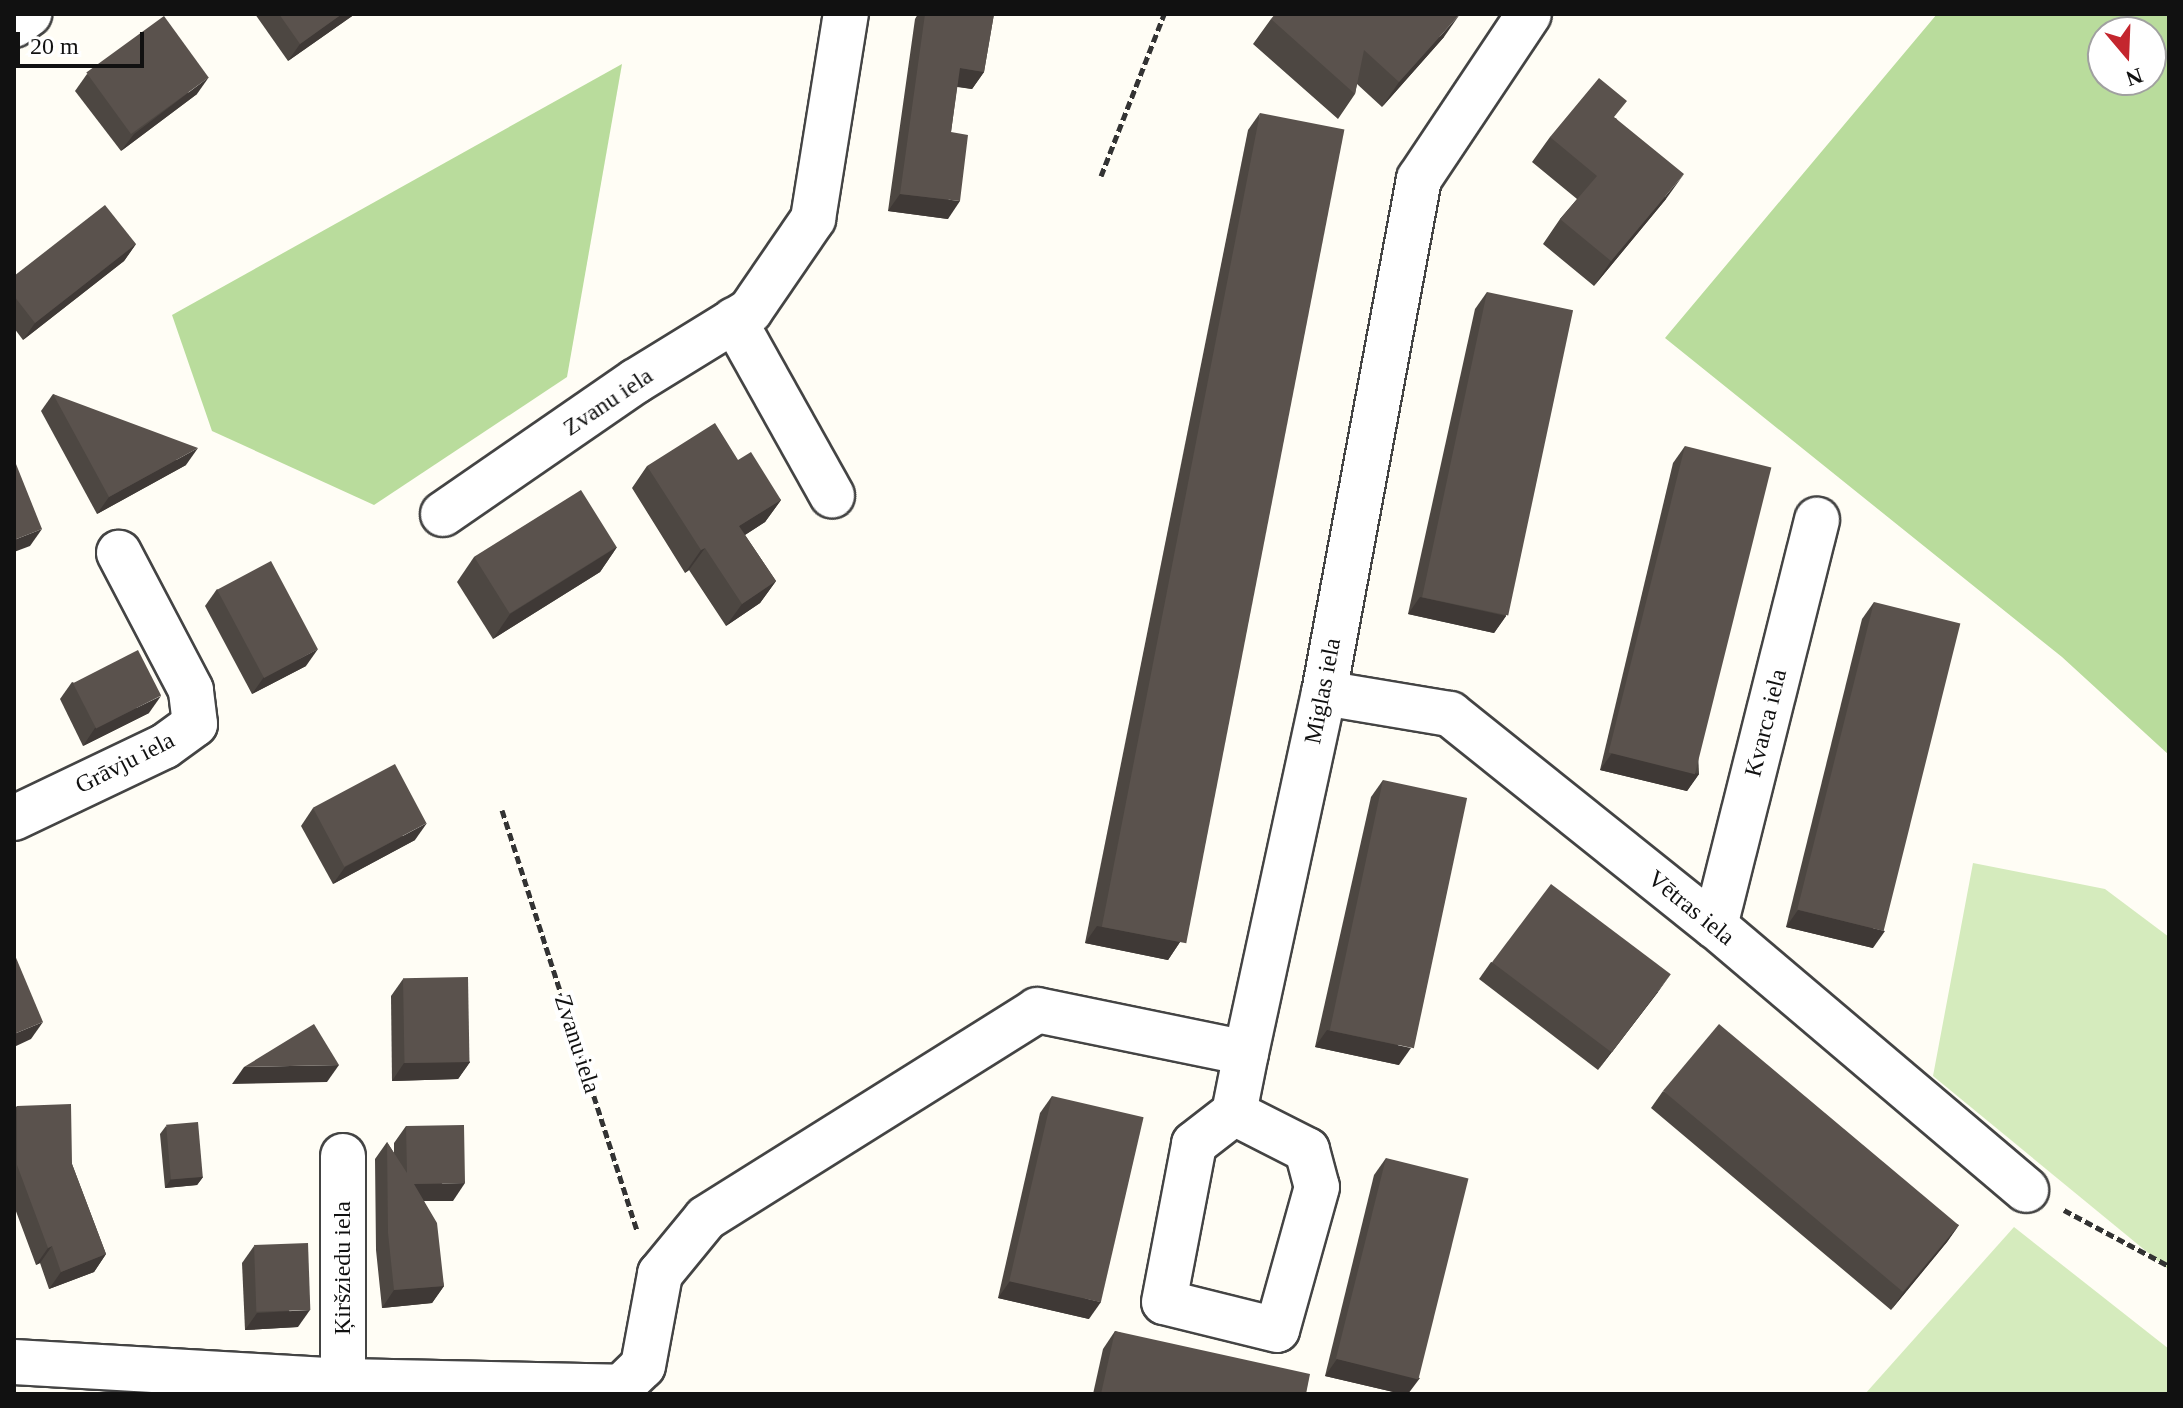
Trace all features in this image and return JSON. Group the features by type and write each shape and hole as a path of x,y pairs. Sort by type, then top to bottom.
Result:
{"street":[{"path":"14,25 29,14"},
{"name":"Zvanu iela","path":"443,514 636,381 750,311 813,219 846,14"},
{"name":"Miglas iela","path":"1234,1113 1324,693 1419,179 1526,15"},
{"path":"734,320 832,495"},
{"name":"Kvarca iela","path":"1715,926 1817,520"},
{"name":"Grāvju iela","path":"14,818 165,746 195,724 191,690 119,553"},
{"name":"Vētras iela","path":"1324,693 1450,714 1715,926 2026,1190"},
{"path":"15,1360 98,1382 343,1381 621,1387 643,1366 660,1274 706,1218 1037,1010 1246,1053"},
{"path":"1234,1113 1307,1150 1317,1187 1277,1330 1164,1302 1194,1144 1234,1113"},
{"name":"Ķiršziedu iela","path":"343,1156 343,1381"}],"path":[{"path":"1101,176 1164,14"},
{"name":"Zvanu iela","path":"502,810 640,1240 660,1274"},
{"path":"2026,1190 2169,1266"}],"green space":[{"path":"1937,14 2169,14 2169,755 2062,657 1665,338"},
{"path":"622,64 567,377 374,505 212,431 172,315"},
{"path":"1973,863 2105,889 2169,937 2169,1270 1933,1076"},
{"path":"2014,1227 2169,1349 2169,1394 1865,1394"}],"building":[{"path":"279,14 342,14 300,44"},
{"path":"925,14 994,14 984,72 960,68 951,132 968,135 960,201 900,194"},
{"path":"1275,14 1460,14 1399,82 1364,50 1355,94 1271,19"},
{"path":"164,16 209,77 131,134 86,72"},
{"path":"1599,78 1627,101 1614,117 1684,174 1611,261 1560,219 1597,176 1550,137"},
{"path":"1260,113 1344,129 1186,943 1102,927"},
{"path":"105,205 136,244 35,323 14,296 14,276"},
{"path":"1487,292 1573,310 1508,615 1422,597"},
{"path":"53,394 198,448 109,497"},
{"path":"715,423 738,460 751,452 781,500 739,526 776,581 742,604 705,548 701,550 647,466"},
{"path":"1685,446 1771,468 1695,774 1609,753"},
{"path":"14,459 42,529 14,540"},
{"path":"581,490 617,547 510,614 474,557"},
{"path":"271,561 318,649 264,678 217,590"},
{"path":"1874,602 1960,624 1884,931 1797,910"},
{"path":"138,650 161,695 96,729 73,683"},
{"path":"395,764 426,823 344,867 313,808"},
{"path":"1383,780 1467,798 1414,1048 1330,1030"},
{"path":"1551,884 1671,974 1612,1053 1492,962"},
{"path":"14,953 43,1022 14,1034"},
{"path":"468,977 469,1062 404,1063 403,978"},
{"path":"314,1024 339,1065 244,1067"},
{"path":"1719,1024 1959,1225 1903,1292 1663,1091"},
{"path":"1052,1096 1144,1117 1101,1302 1009,1281"},
{"path":"71,1104 72,1164 106,1254 61,1272 52,1246 48,1248 17,1165 17,1106"},
{"path":"198,1122 203,1177 171,1180 166,1125"},
{"path":"464,1125 465,1183 414,1184 437,1223 444,1286 394,1290 388,1233 387,1142 407,1173 406,1126"},
{"path":"1386,1158 1468,1179 1418,1379 1336,1359"},
{"path":"308,1243 310,1310 256,1312 254,1245"},
{"path":"1115,1331 1310,1374 1306,1394 1101,1394"}]}
